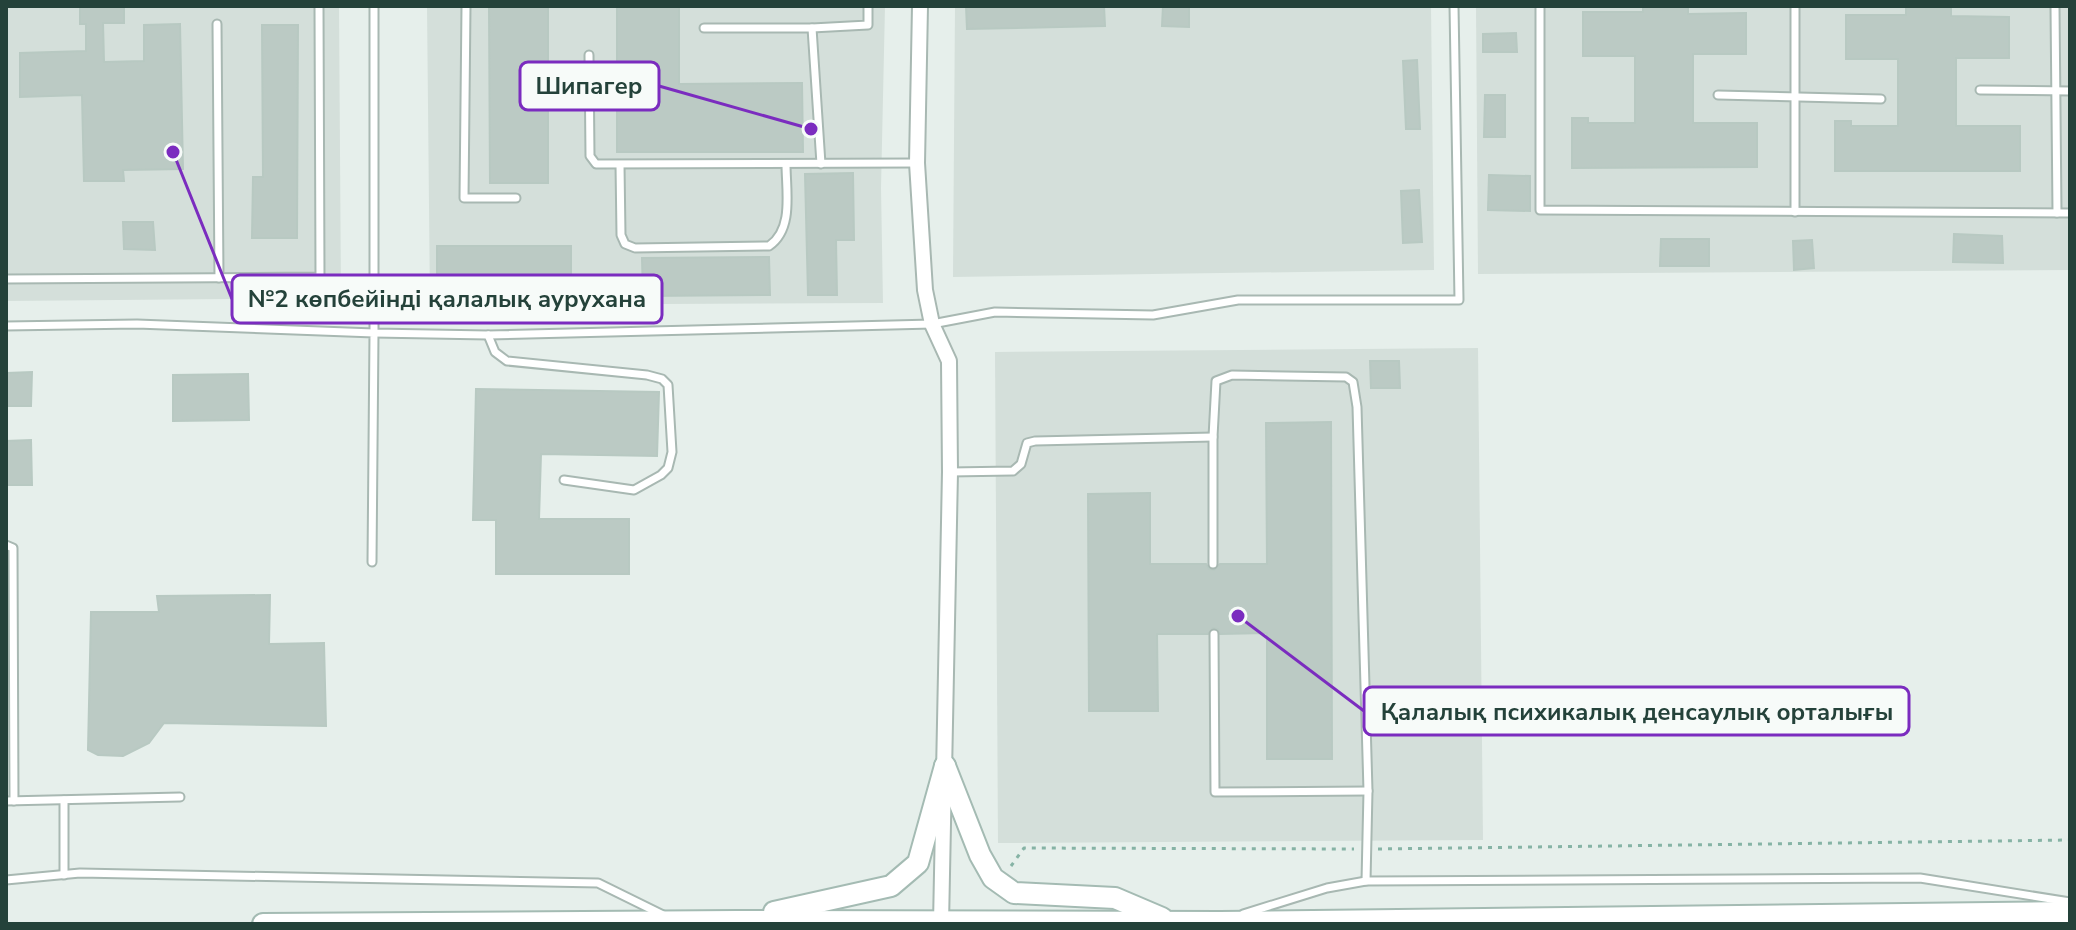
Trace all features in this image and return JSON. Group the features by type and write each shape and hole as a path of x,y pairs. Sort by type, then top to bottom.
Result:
{"street":[{"path":"920,6 917,163 925,290 932,324 949,361 950,472 941,923"},
{"path":"945,766 980,855 993,878 1014,893 1115,898 1172,922"},
{"path":"736,921 891,886 918,863 945,766"},
{"path":"263,924 1220,922 2070,912"}],"lane":[{"path":"6,279 320,277 319,6"},
{"path":"372,562 374,6"},
{"path":"466,6 464,198 516,198"},
{"path":"704,28 868,25 868,6"},
{"path":"6,326 137,324 488,335 932,324 995,312 1153,315 1238,300 1459,300 1454,6"},
{"path":"1540,6 1540,210 2070,213"},
{"path":"2055,7 2057,213"},
{"path":"1795,8 1795,212"},
{"path":"217,24 219,278"},
{"path":"812,28 821,164"},
{"path":"589,55 590,156 596,164 917,163"},
{"path":"1980,90 2070,91"},
{"path":"1718,95 1881,99"},
{"path":"620,165 621,235 625,244 635,248 769,246 778,240 785,229 786,164"},
{"path":"488,335 495,352 507,361 647,375 662,379 668,385 672,452 668,468 661,475 634,490 564,480"},
{"path":"1213,564 1216,381 1223,377 1346,377 1353,382 1357,422 1368,791 1366,881"},
{"path":"950,472 1013,471 1021,464 1027,443 1035,441 1213,437"},
{"path":"6,545 13,548 10,801 180,797"},
{"path":"1214,634 1215,792 1368,791"},
{"path":"64,800 64,875"},
{"path":"6,880 64,875 332,876 598,883 675,921"},
{"path":"1220,922 1327,888 1366,881 1920,878 2070,902"}],"path":[{"path":"999,882 1024,848 1368,849 2070,840"}],"shaded area":[{"path":"6,6 339,6 341,298 6,301"},
{"path":"427,6 885,6 881,188 883,303 430,305"},
{"path":"955,6 1431,6 1434,270 953,277"},
{"path":"1476,6 2070,6 2070,270 1478,274"},
{"path":"1478,348 1483,840 998,843 995,352"}],"building":[{"path":"80,6 124,6 124,23 103,23 104,62 144,61 144,25 180,24 183,169 123,170 124,181 84,181 82,95 20,97 20,53 86,51 86,24 80,24"},
{"path":"489,6 548,6 548,183 490,183"},
{"path":"617,6 679,6 679,84 802,83 803,152 617,152"},
{"path":"966,6 1104,6 1105,26 967,29"},
{"path":"1163,6 1189,6 1189,27 1162,26"},
{"path":"1643,6 1688,6 1688,14 1746,13 1746,54 1693,54 1693,123 1757,123 1757,167 1572,168 1572,118 1588,118 1588,123 1635,123 1635,56 1583,56 1583,12 1643,12"},
{"path":"1906,6 1951,6 1951,16 2009,17 2009,58 1956,58 1956,126 2020,126 2020,171 1835,171 1835,121 1851,121 1851,126 1898,126 1898,59 1846,59 1846,15 1906,15"},
{"path":"262,25 298,25 297,238 252,238 253,177 263,177"},
{"path":"1516,33 1517,52 1483,52 1483,34"},
{"path":"1417,60 1420,129 1406,129 1403,61"},
{"path":"1485,95 1505,95 1505,137 1484,137"},
{"path":"853,173 854,240 836,240 837,295 808,295 805,174"},
{"path":"1489,175 1530,176 1530,211 1488,210"},
{"path":"1419,190 1422,242 1403,243 1401,191"},
{"path":"123,222 153,222 155,250 124,249"},
{"path":"1954,234 2002,236 2003,263 1953,262"},
{"path":"1661,239 1709,239 1709,266 1660,266"},
{"path":"1812,240 1814,268 1794,270 1793,241"},
{"path":"437,246 571,246 571,281 437,282"},
{"path":"769,257 770,295 643,296 642,258"},
{"path":"1370,361 1399,361 1400,388 1371,388"},
{"path":"32,372 31,406 7,406 7,373"},
{"path":"248,374 249,420 173,421 173,375"},
{"path":"476,389 659,392 657,456 541,454 539,519 629,519 629,574 496,574 496,520 473,520"},
{"path":"1331,422 1332,759 1267,759 1267,633 1220,634 1218,629 1213,628 1208,634 1157,634 1158,711 1089,711 1088,494 1150,493 1150,564 1206,564 1214,570 1220,564 1267,564 1266,423"},
{"path":"31,440 32,485 6,485 6,441"},
{"path":"270,595 269,644 324,643 326,726 164,723 149,743 123,756 98,755 88,750 91,612 159,612 157,596"}],"place":[{"name":"Шипагер","path":"811,129"},
{"name":"№2 көпбейінді қалалық аурухана","path":"173,152"},
{"name":"Қалалық психикалық денсаулық орталығы","path":"1238,616"}]}
